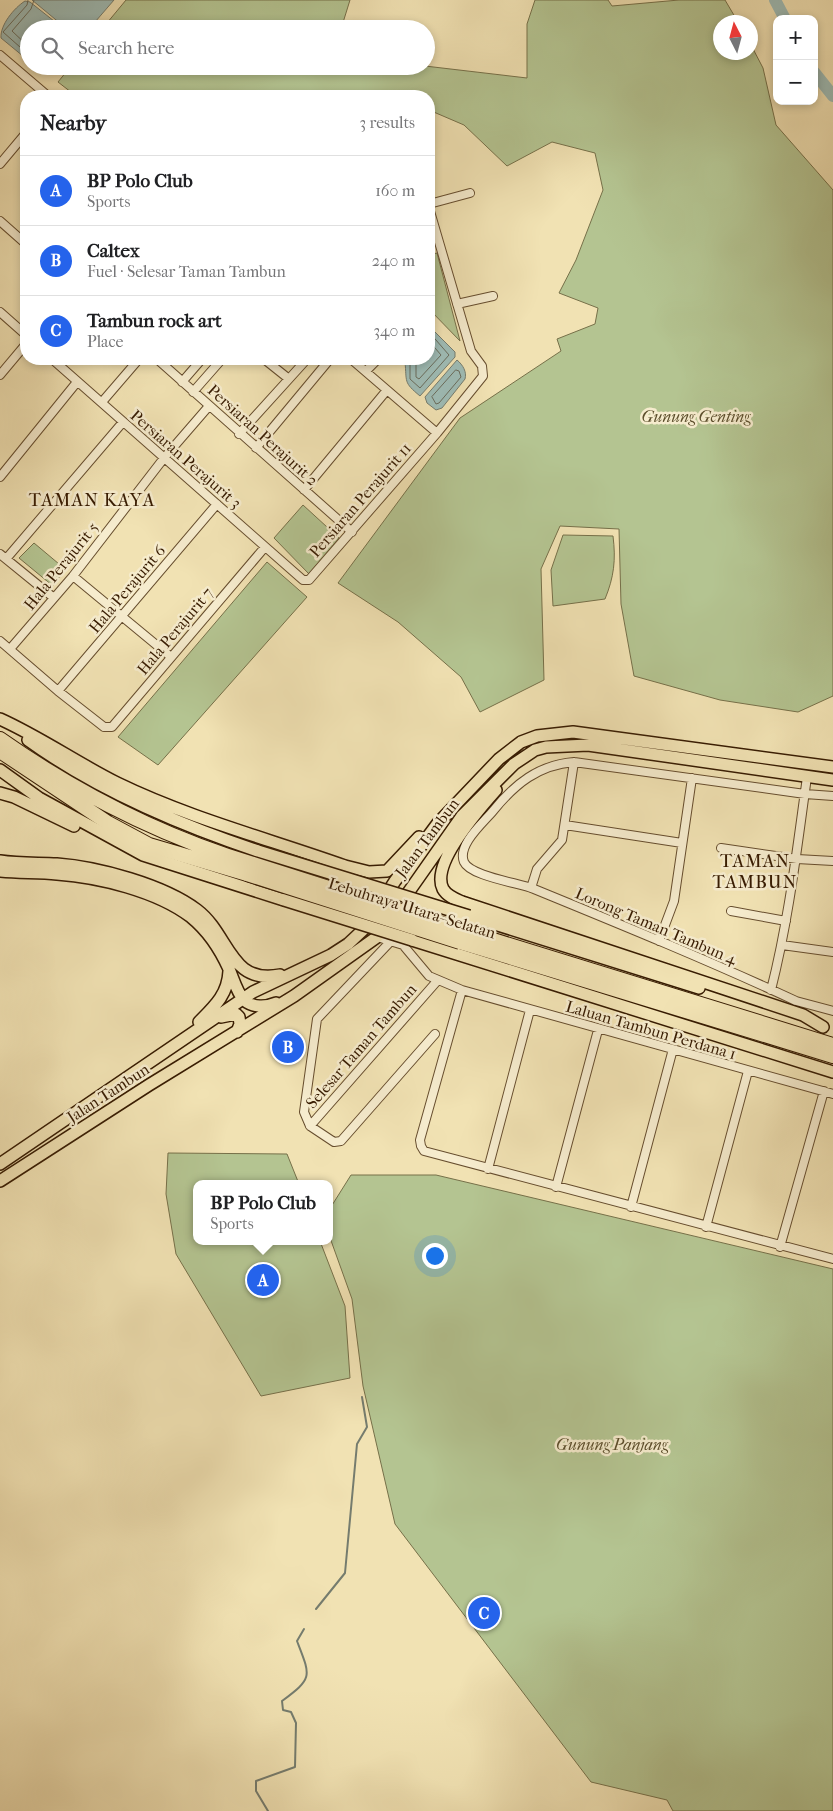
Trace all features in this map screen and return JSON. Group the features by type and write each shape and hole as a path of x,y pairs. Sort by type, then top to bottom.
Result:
{"highway":[{"name":"Lebuhraya Utara–Selatan","path":"0,739 74,788 115,811 250,869"},
{"name":"Lebuhraya Utara–Selatan","path":"0,751 108,823 149,845 250,869 833,1056"},
{"name":"Lebuhraya Utara–Selatan","path":"462,936 833,1045"}],"main road":[{"path":"0,719 23,729 100,774 155,800 369,872 387,870 425,831 438,823"},
{"path":"0,719 83,776 124,798 174,821 258,851 828,1028"},
{"name":"Jalan Tambun","path":"0,1164 21,1152 243,999 331,955 348,944 364,929 438,823 500,758 521,742 550,734 591,733 833,767"},
{"name":"Jalan Tambun","path":"0,1181 293,997 376,937 457,823 514,764 535,750 546,747 588,745 833,780"},
{"path":"514,764 506,779 469,822 448,854 442,882 442,888 447,894 462,902 804,1015 828,1028"},
{"path":"0,770 39,798 142,854"},
{"path":"0,793 32,805 116,846 833,1072"},
{"path":"0,861 76,866 104,871 142,884 184,902 198,911 215,928 235,959 246,972 253,976 268,978 293,973"},
{"path":"0,871 74,875 102,880 163,901 181,910 208,934 229,968 243,999 251,1005 261,1006 293,997"},
{"path":"167,1052 223,997 229,981 229,968"},
{"path":"210,1022 228,1014 236,1014 240,1017 237,1032"},
{"path":"0,1176 12,1166 21,1152 36,1151 62,1135 77,1132"}],"street":[{"path":"1,58 20,73"},
{"path":"22,75 41,90"},
{"path":"0,164 20,140"},
{"path":"435,202 470,193"},
{"path":"0,220 20,237"},
{"path":"435,229 457,304 493,296"},
{"name":"Persiaran Perajurit 11","path":"303,580 310,579 482,380 482,366 471,351 457,304"},
{"path":"0,312 20,330"},
{"path":"0,375 20,351"},
{"name":"Persiaran Perajurit 3","path":"59,365 303,580"},
{"path":"102,402 134,365"},
{"name":"Persiaran Perajurit 2","path":"164,365 352,532"},
{"path":"182,382 197,365"},
{"path":"193,392 217,365"},
{"path":"271,365 289,380"},
{"path":"240,434 302,365"},
{"path":"256,448 325,365"},
{"path":"358,365 437,433"},
{"path":"366,371 372,365"},
{"path":"0,477 77,382"},
{"path":"304,490 387,390"},
{"name":"Hala Perajurit 5","path":"10,649 73,576 164,458 209,406"},
{"path":"54,598 3,557 123,422"},
{"name":"Hala Perajurit 6","path":"58,691 217,504"},
{"name":"Hala Perajurit 7","path":"58,691 104,727 112,727 265,547"},
{"path":"73,576 171,657"},
{"path":"0,641 58,691"},
{"path":"531,888 537,869 562,840 574,762 805,794 833,796"},
{"name":"Lorong Taman Tambun 4","path":"574,762 554,765 532,774 501,801 466,846 463,855 468,867 531,888 796,1001 833,1011"},
{"path":"772,990 797,859 807,777"},
{"path":"659,941 672,910 692,778"},
{"path":"564,825 682,842"},
{"path":"721,848 797,859 833,861"},
{"path":"731,911 786,922"},
{"name":"Laluan Tambun Perdana 1","path":"376,937 403,945 430,976 462,990 598,1030 833,1094"},
{"name":"Selesar Taman Tambun","path":"391,940 317,1019 304,1112 310,1126 438,980"},
{"path":"782,945 833,952"},
{"path":"462,990 420,1140 424,1151 780,1247 833,1259"},
{"path":"488,1169 530,1010"},
{"path":"556,1187 598,1030"},
{"path":"310,1126 334,1142 340,1142 435,1034"},
{"path":"632,1207 673,1049"},
{"path":"706,1227 748,1071"},
{"path":"780,1247 824,1091"}],"green space":[{"path":"126,0 350,0 344,20 109,20"},
{"name":"Gunung Genting","path":"535,0 608,0 612,6 679,0 725,0 734,15 713,15 713,60 758,60 758,58 763,68 776,125 833,190 833,696 798,712 720,700 634,676 621,604 619,529 560,526 541,569 544,680 480,712 461,677 398,622 338,583 460,418 561,351 557,339 595,324 598,308 559,293 576,260 603,190 595,153 552,142 507,166 464,125 435,113 435,90 68,90 58,82 64,75 435,75 435,67 527,78 527,24"},
{"path":"437,253 460,341 435,315 435,254"},
{"path":"303,505 339,538 309,574 274,538"},
{"path":"563,535 613,536 614,568 605,599 553,606 551,570"},
{"path":"34,543 65,569 53,586 19,558"},
{"path":"267,562 307,597 158,765 118,737"},
{"path":"168,1153 287,1154 297,1180 193,1180 193,1245 322,1245 345,1306 350,1378 261,1396 176,1254 166,1194"},
{"name":"Gunung Panjang","path":"351,1175 436,1175 833,1269 833,1811 673,1811 667,1800 591,1782 395,1524 363,1386 352,1299 333,1245 333,1204"}],"water":[{"path":"32,0 114,0 97,20 56,20"},
{"path":"25,1 30,2 53,20 20,20 20,54 1,38 1,33 8,17"},
{"path":"435,332 455,352 455,357 420,396 411,388 406,378 405,365 435,365"},
{"path":"457,360 464,369 465,379 442,408 436,410 427,403 425,397"}],"waterway":[{"path":"775,0 783,15"},
{"path":"818,77 833,96"},
{"path":"316,1609 345,1573 357,1444 367,1427 362,1397"},
{"path":"268,1811 256,1791 256,1781 295,1767 296,1723 291,1712 283,1710 282,1701 299,1687 306,1676 305,1662 297,1641 304,1629"}],"place":[{"name":"Caltex","path":"288,1047"},
{"name":"BP Polo Club","path":"263,1280"},
{"name":"Tambun rock art","path":"484,1613"}],"district":[{"name":"TAMAN KAYA","path":"92,500"},
{"name":"TAMAN TAMBUN","path":"755,871"}]}
